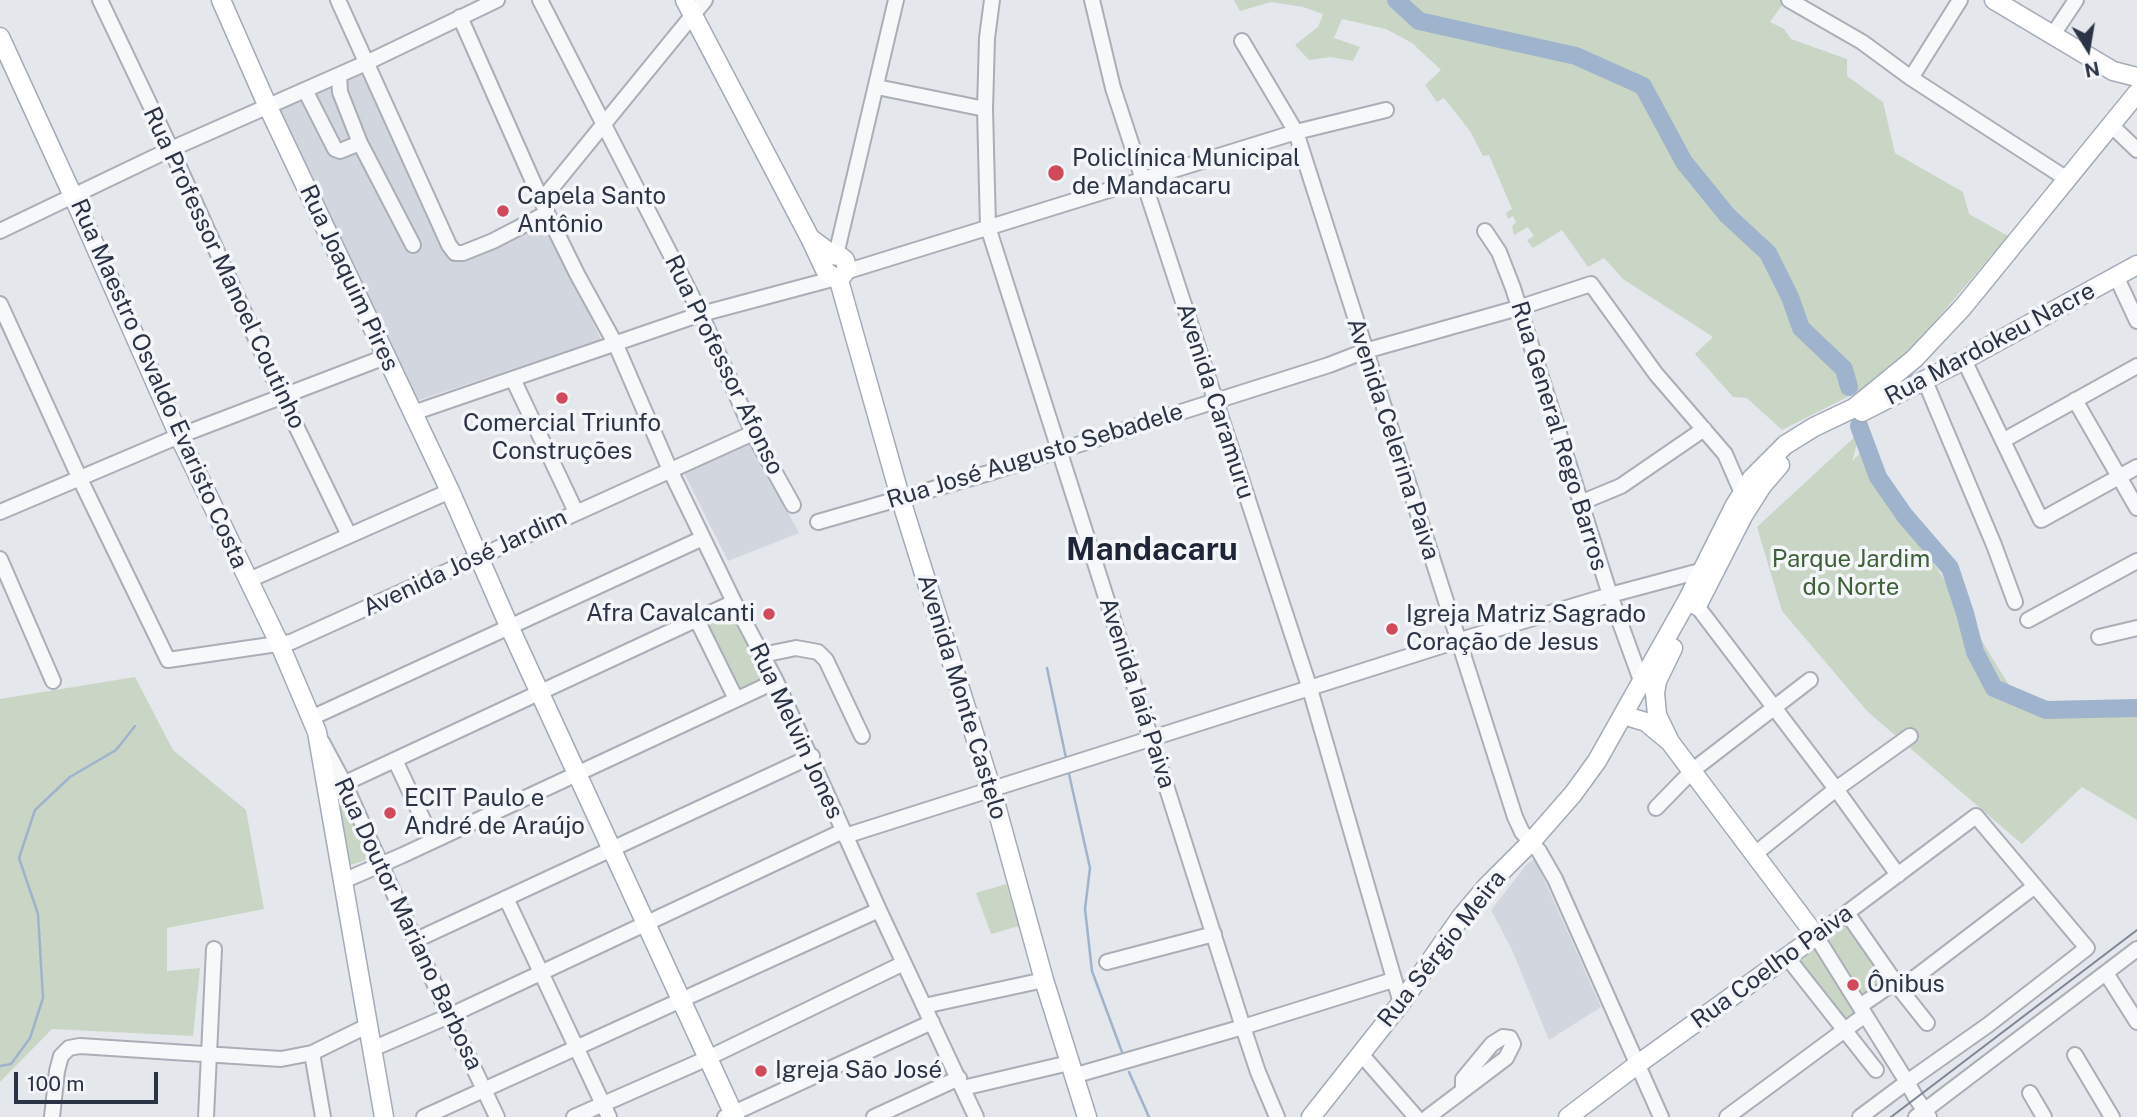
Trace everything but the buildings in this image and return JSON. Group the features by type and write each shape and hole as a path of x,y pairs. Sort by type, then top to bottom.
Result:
{"main road":[{"name":"Rua Joaquim Pires","path":"221,0 268,107 450,491 477,557 708,1058 731,1116"},
{"path":"1994,0 2113,71 2137,77"},
{"name":"Avenida Monte Castelo","path":"689,8 810,238 835,266 901,500 992,791 1044,981 1087,1117"},
{"name":"Rua Maestro Osvaldo Evaristo Costa","path":"0,37 179,436 280,645 314,725 336,788 343,881 384,1117"},
{"path":"2113,71 2134,96"},
{"name":"Rua Sérgio Meira","path":"1311,1117 1401,1003 1461,918 1487,886 1573,794 1597,761 1752,478 1785,445 1814,427 1854,408 1925,348 1963,307 2134,96"},
{"name":"Rua Mardokeu Nacre","path":"1670,742 1657,715 1655,693 1667,659 1743,516 1762,486 1782,463 1809,441 1843,422 1942,372 2137,265"},
{"path":"1925,348 1930,361 1942,372"},
{"path":"1623,715 1646,722 1670,742 1816,936"},
{"name":"Rua Coelho Paiva","path":"1568,1117 1816,936"}],"street":[{"name":"Rua Professor Manoel Coutinho","path":"100,0 171,149 282,397 349,535"},
{"path":"338,0 455,253 464,253 493,241 544,207 689,8 705,0"},
{"path":"0,231 171,149 366,63 497,0"},
{"name":"Rua Professor Afonso","path":"540,0 701,314 752,433 793,505"},
{"path":"835,266 896,0"},
{"name":"Avenida Iaiá Paiva","path":"992,0 987,38 985,109 988,226 1243,1027 1258,1072 1278,1117"},
{"name":"Avenida Caramuru","path":"1092,0 1113,88 1310,689 1401,1003"},
{"path":"1789,0 1862,42 1911,78 2067,179"},
{"path":"1911,78 1960,0"},
{"path":"2052,36 2076,0"},
{"name":"Rua Melvin Jones","path":"460,18 544,207 616,345 670,470 776,681 976,1117"},
{"name":"Avenida Celerina Paiva","path":"1242,41 1296,131 1514,817 1555,879 1661,1117"},
{"path":"338,75 340,92 360,143 413,245"},
{"path":"877,87 985,109"},
{"path":"305,90 335,149 340,150 360,143"},
{"path":"413,413 701,314 803,285 835,266 874,262 1296,131 1385,110"},
{"path":"2112,125 2137,150"},
{"name":"Rua General Rego Barros","path":"1485,231 1503,261 1610,595 1642,683"},
{"path":"2116,276 2137,321"},
{"name":"Rua José Augusto Sebadele","path":"818,522 901,500 1329,365 1364,351 1518,308 1591,284 1656,374 1704,429"},
{"path":"0,304 80,479"},
{"path":"0,512 179,436 385,357"},
{"path":"1964,360 2041,520 2137,467"},
{"path":"2004,440 2137,366"},
{"path":"513,379 576,512"},
{"path":"1925,381 2015,602"},
{"path":"2075,400 2137,508"},
{"path":"1580,503 1608,494 1704,429 1725,454 1742,493"},
{"name":"Avenida José Jardim","path":"80,479 168,660 280,645 324,629 752,433"},
{"path":"248,580 450,491"},
{"path":"314,725 509,626 703,538"},
{"path":"0,559 53,681"},
{"path":"2028,620 2137,561"},
{"path":"372,1049 844,834 992,791 1152,738 1610,595 1700,572"},
{"path":"336,788 734,602"},
{"path":"1697,606 1898,875"},
{"path":"697,621 736,699"},
{"path":"2099,637 2137,628"},
{"path":"762,654 796,649 818,652 826,660 862,736"},
{"path":"1656,808 1693,770 1810,680"},
{"path":"343,881 381,866 776,681"},
{"path":"1756,853 1836,789 1910,736"},
{"path":"416,940 811,757"},
{"path":"395,760 433,841"},
{"name":"Rua Doutor Mariano Barbosa","path":"336,788 381,866 497,1117"},
{"name":"Rua Coelho Paiva","path":"1816,936 1976,816 2035,886"},
{"path":"1727,1117 1844,1030 1863,1010 2035,886 2087,948 1988,1025 1860,1117"},
{"path":"506,898 606,1110"},
{"path":"424,1117 879,910"},
{"path":"1847,913 1897,986 1927,1023"},
{"path":"1107,962 1214,934"},
{"path":"1816,936 1907,1082 1921,1111 2137,949"},
{"path":"206,1117 214,949"},
{"path":"1787,957 1876,1070"},
{"path":"574,1117 606,1110 904,963"},
{"path":"2106,973 2137,1022"},
{"path":"874,1117 961,1083 1071,1070 1243,1027 1393,980"},
{"path":"924,1006 1044,981"},
{"path":"731,1116 932,1023"},
{"path":"52,1117 57,1071 61,1056 69,1048 80,1046 274,1059 312,1053 367,1026"},
{"path":"312,1053 323,1117"},
{"path":"1361,1054 1416,1117"},
{"path":"2075,1055 2112,1117"},
{"path":"1428,1117 1464,1089"},
{"path":"2030,1093 2044,1117"}],"shaded area":[{"path":"362,65 454,259 546,219 601,340 413,402 278,107"},
{"path":"751,444 799,533 728,561 683,471"},
{"path":"1535,859 1601,1007 1549,1040 1512,950 1491,910 1527,864"}],"green space":[{"path":"1234,0 1782,0 1785,1 1770,22 1784,29 1791,39 1847,59 1847,76 1883,102 1895,153 1963,192 1969,214 2008,236 1914,346 1873,384 1782,430 1747,398 1733,397 1695,354 1713,337 1623,279 1604,258 1588,267 1562,230 1533,248 1527,240 1534,236 1528,227 1514,235 1512,226 1516,222 1513,216 1508,219 1506,213 1512,209 1489,155 1483,156 1470,131 1444,98 1437,102 1425,85 1441,70 1412,43 1386,29 1342,19 1334,38 1360,47 1353,61 1331,57 1309,60 1295,45 1318,27 1323,14 1303,7 1271,2 1240,11"},
{"name":"Parque Jardim do Norte","path":"1861,431 1852,461 1867,447 1905,516 2017,698 2122,709 2137,707 2137,820 2082,787 2022,844 1868,712 1782,611 1757,527"},
{"path":"736,604 776,681 736,699 697,621"},
{"path":"135,677 173,750 246,810 264,909 167,928 167,971 200,968 193,1036 52,1029 0,1082 0,699"},
{"path":"333,792 344,798 372,858 344,867"},
{"path":"1006,884 1019,926 991,934 976,893"},
{"path":"1845,919 1892,986 1866,1004 1823,937"},
{"path":"1815,943 1861,1013 1843,1025 1792,957"}],"waterway":[{"path":"1396,0 1419,21 1576,56 1643,86 1684,162 1727,215 1768,253 1790,297 1801,328 1844,369 1849,387"},
{"path":"1859,426 1878,477 1905,516 1950,568 1975,652 1994,688 2046,710 2137,708"},
{"path":"1047,668 1066,758"},
{"path":"0,1066 11,1064 30,1038 43,998 38,914 19,858 35,810 70,777 116,750 135,726"},
{"path":"1069,774 1090,868 1085,909 1092,971 1122,1052"},
{"path":"1129,1072 1149,1117"}],"tram line":[{"path":"1891,1117 2137,930"}],"place":[{"name":"Policlínica Municipal de Mandacaru","path":"1056,173"},
{"name":"Capela Santo Antônio","path":"503,211"},
{"name":"Comercial Triunfo Construções","path":"562,398"},
{"name":"Afra Cavalcanti","path":"769,614"},
{"name":"Igreja Matriz Sagrado Coração de Jesus","path":"1392,629"},
{"name":"ECIT Paulo e André de Araújo","path":"390,813"},
{"name":"Ônibus","path":"1853,985"},
{"name":"Igreja São José","path":"761,1071"}],"district":[{"name":"Mandacaru","path":"1152,550"}]}
